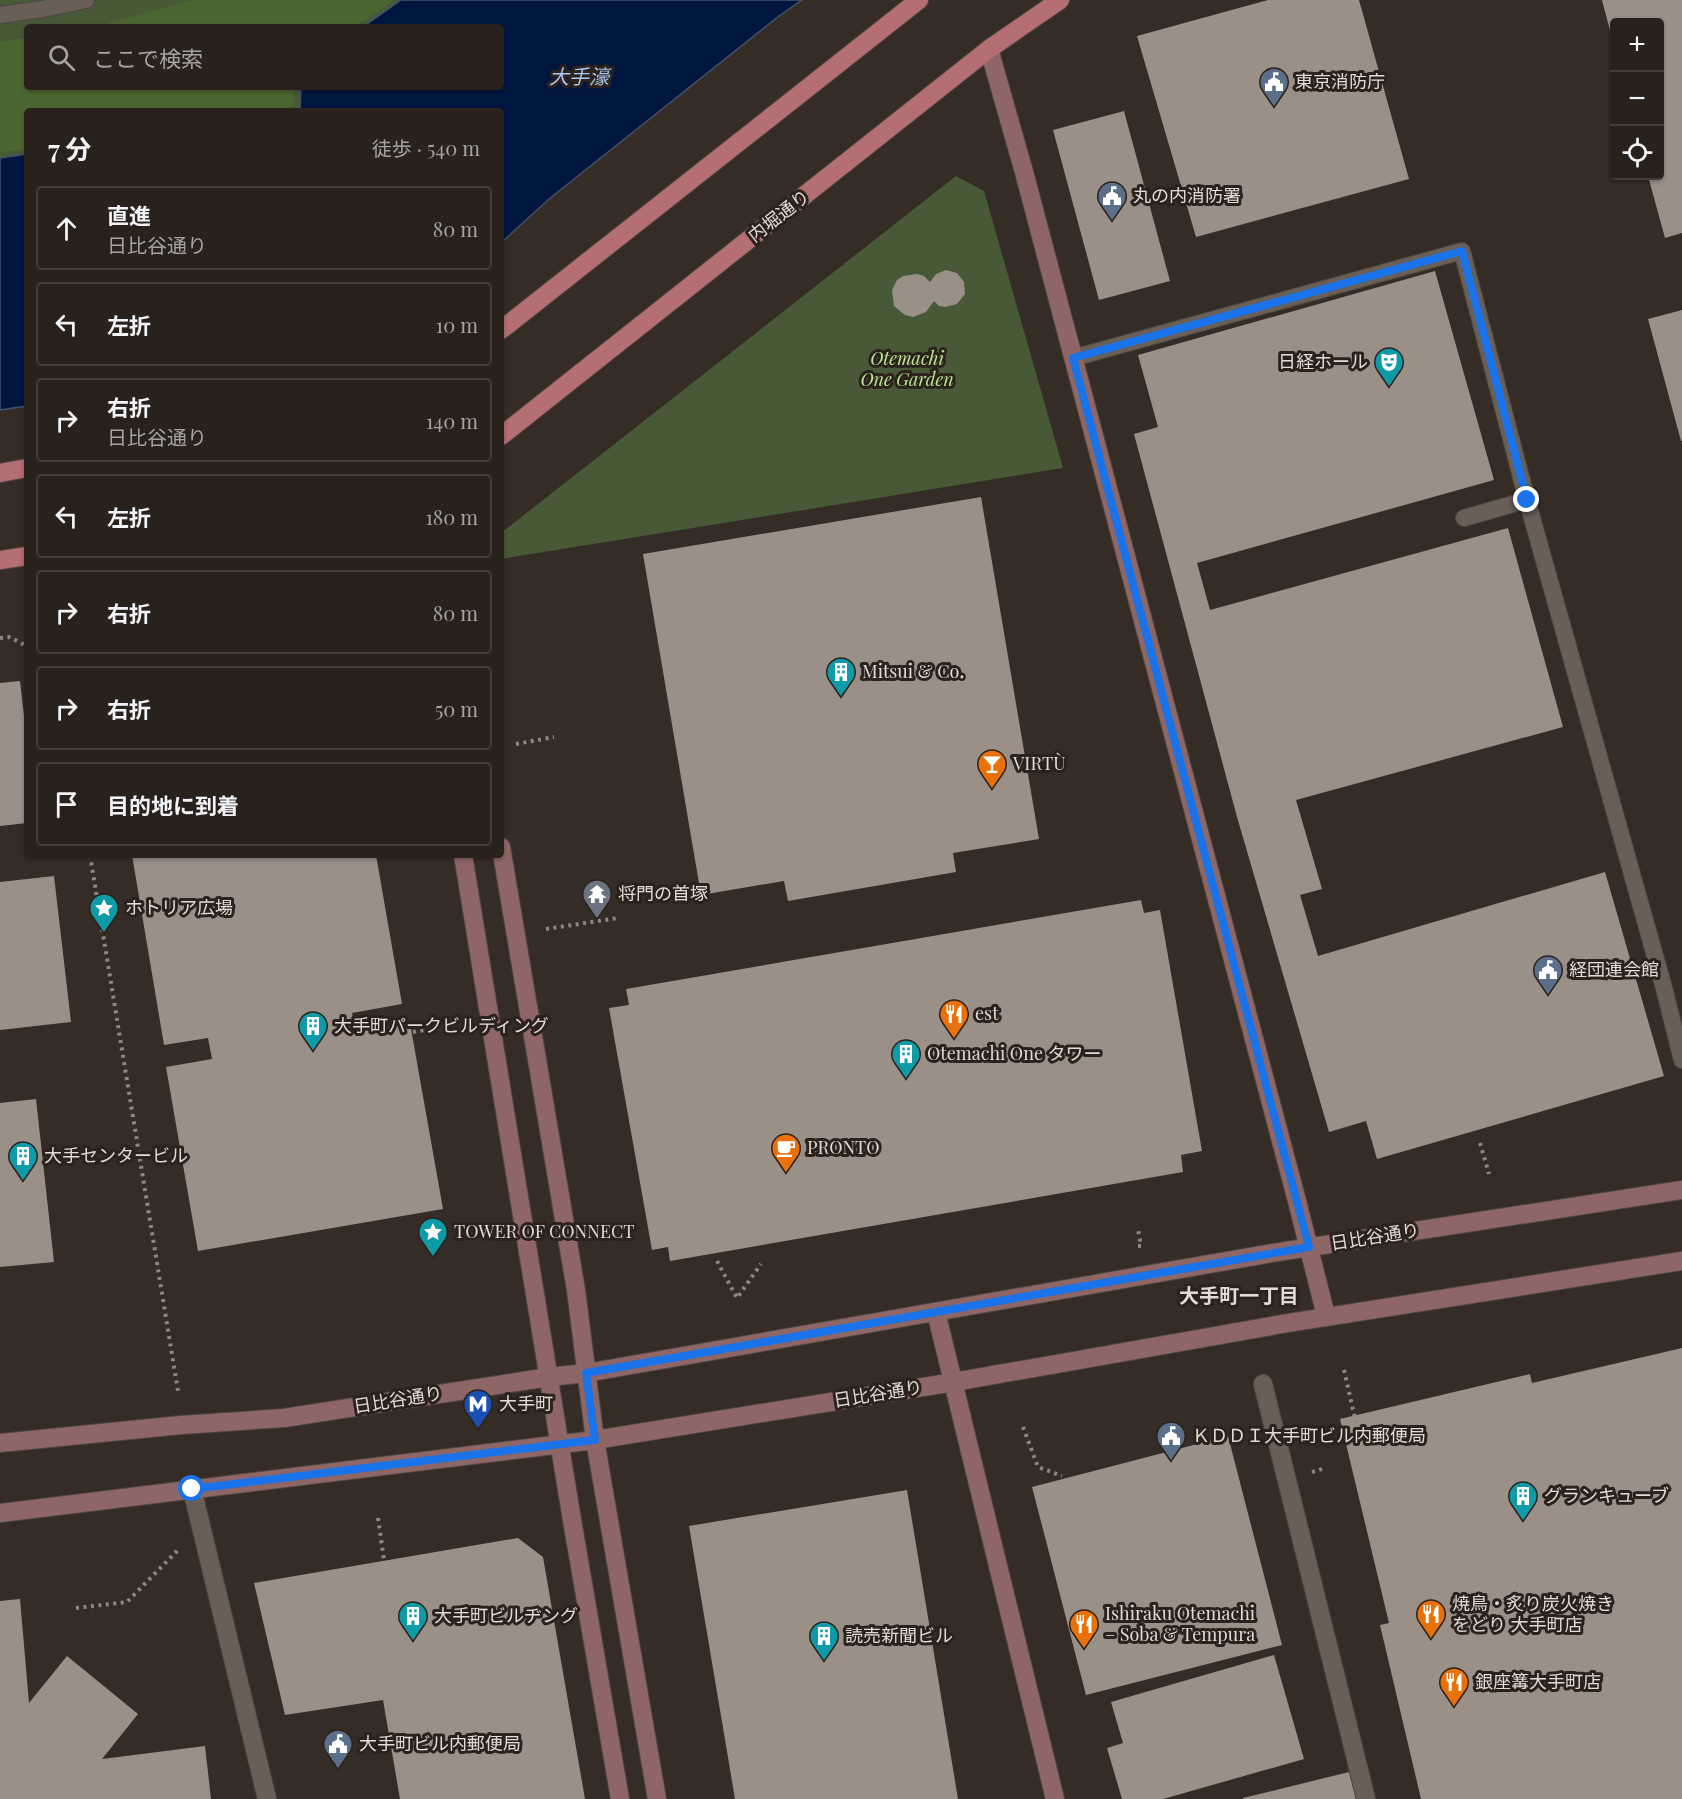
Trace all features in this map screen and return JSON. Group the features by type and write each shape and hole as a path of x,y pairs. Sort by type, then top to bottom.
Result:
{"main road":[{"path":"504,328 919,0"},
{"name":"内堀通り","path":"504,434 989,50 1060,0"},
{"path":"0,473 24,469"},
{"path":"0,560 24,556"}],"street":[{"path":"989,50 1073,358 1326,1316"},
{"path":"463,858 620,1799"},
{"path":"503,858 576,1290 595,1440 657,1799"},
{"name":"日比谷通り","path":"0,1443 181,1425 284,1418 586,1373 1309,1247 1682,1190"},
{"name":"日比谷通り","path":"0,1513 595,1440 954,1382 1326,1316 1682,1261"},
{"path":"936,1312 1055,1799"},
{"path":"1263,1384 1366,1799"},
{"path":"192,1489 267,1799"}],"lane":[{"path":"0,15 86,0"},
{"path":"1073,358 1462,251 1527,500 1661,976 1682,1060"},
{"path":"1464,518 1527,500"}],"path":[{"path":"0,638 9,637 24,644"},
{"path":"516,744 554,737"},
{"path":"90,858 178,1391"},
{"path":"546,929 618,918"},
{"path":"413,1032 450,1026"},
{"path":"1479,1143 1489,1174"},
{"path":"1133,1247 1141,1246 1138,1229"},
{"path":"717,1261 737,1298 760,1264"},
{"path":"1344,1370 1356,1423"},
{"path":"1023,1427 1038,1467 1062,1476"},
{"path":"378,1518 384,1560"},
{"path":"76,1608 127,1602 184,1545"}],"green space":[{"path":"0,0 401,0 367,24 24,24 24,90 301,90 300,108 24,108 24,154 0,158"},
{"path":"193,0 394,0 359,24 104,24"},
{"path":"24,38 24,90 294,90 293,107 24,108 24,149 0,153 0,42"},
{"name":"Otemachi One Garden","path":"956,176 984,191 1063,468 504,559 504,531"}],"water":[{"name":"大手濠","path":"401,0 802,0 549,199 504,240 504,108 300,108 301,90 504,90 504,24 367,24"},
{"path":"24,154 24,406 0,410 0,158"}],"building":[{"name":"東京消防庁","path":"1268,0 1359,0 1409,179 1196,237 1137,36"},
{"path":"1602,0 1682,0 1682,233 1665,238 1649,180 1664,180 1664,18 1610,18 1610,31"},
{"path":"1124,111 1170,281 1099,300 1053,130"},
{"path":"946,270 957,273 964,282 965,294 957,304 945,307 939,306 934,301 926,312 913,317 905,315 894,306 892,290 897,280 903,276 917,274 924,276 930,282 936,274"},
{"path":"1435,271 1494,480 1197,563 1210,610 1508,528 1563,727 1296,800 1322,889 1300,895 1318,956 1605,872 1664,1076 1377,1159 1366,1121 1329,1132 1237,817 1134,434 1158,427 1138,355"},
{"path":"1682,310 1682,441 1681,441 1648,319"},
{"name":"Mitsui & Co.","path":"981,497 1039,839 953,853 956,872 788,901 784,881 701,895 643,554"},
{"path":"20,681 24,716 24,823 0,826 0,683"},
{"name":"大手町パークビルディング","path":"133,858 377,858 402,1004 352,1013 356,1032 410,1023 443,1209 198,1251 166,1067 212,1059 208,1038 164,1045"},
{"path":"54,876 71,1022 0,1030 0,882"},
{"name":"Otemachi One タワー","path":"1141,900 1144,913 1160,910 1202,1151 1181,1155 1183,1172 670,1261 668,1247 652,1250 609,1008 629,1005 626,989"},
{"name":"大手センタービル","path":"36,1099 54,1262 0,1267 0,1103"},
{"name":"グランキューブ","path":"1682,1348 1682,1799 1421,1799 1380,1625 1389,1623 1340,1419 1530,1374 1532,1383"},
{"path":"1228,1436 1282,1645 1086,1695 1032,1487"},
{"name":"読売新聞ビル","path":"907,1490 958,1799 735,1799 689,1526"},
{"name":"大手町ビルヂング","path":"518,1538 543,1557 585,1799 400,1799 383,1700 285,1715 254,1583"},
{"path":"20,1599 29,1703 67,1656 138,1714 102,1759 205,1746 211,1799 0,1799 0,1601"},
{"path":"1274,1655 1304,1759 1163,1799 1122,1799 1107,1748 1123,1743 1111,1702"},
{"path":"1349,1772 1356,1799 1243,1799 1243,1798"}],"place":[{"name":"東京消防庁","path":"1274,108"},
{"name":"丸の内消防署","path":"1112,222"},
{"name":"日経ホール","path":"1389,388"},
{"name":"Mitsui & Co.","path":"841,698"},
{"name":"VIRTÙ","path":"992,790"},
{"name":"将門の首塚","path":"597,920"},
{"name":"ホトリア広場","path":"104,934"},
{"name":"経団連会館","path":"1548,996"},
{"name":"est","path":"954,1040"},
{"name":"大手町パークビルディング","path":"313,1052"},
{"name":"Otemachi One タワー","path":"906,1080"},
{"name":"PRONTO","path":"786,1174"},
{"name":"大手センタービル","path":"23,1182"},
{"name":"TOWER OF CONNECT","path":"433,1258"},
{"name":"大手町","path":"478,1430"},
{"name":"ＫＤＤＩ大手町ビル内郵便局","path":"1171,1462"},
{"name":"グランキューブ","path":"1523,1522"},
{"name":"焼鳥・炙り炭火焼き をどり 大手町店","path":"1431,1640"},
{"name":"大手町ビルヂング","path":"413,1642"},
{"name":"Ishiraku Otemachi – Soba & Tempura","path":"1084,1650"},
{"name":"読売新聞ビル","path":"824,1662"},
{"name":"銀座篝大手町店","path":"1454,1708"},
{"name":"大手町ビル内郵便局","path":"338,1770"}],"district":[{"name":"大手町一丁目","path":"1239,1296"}],"route":[{"path":"192,1489 595,1440 586,1373 1309,1247 1073,358 1462,251 1527,500"}]}
